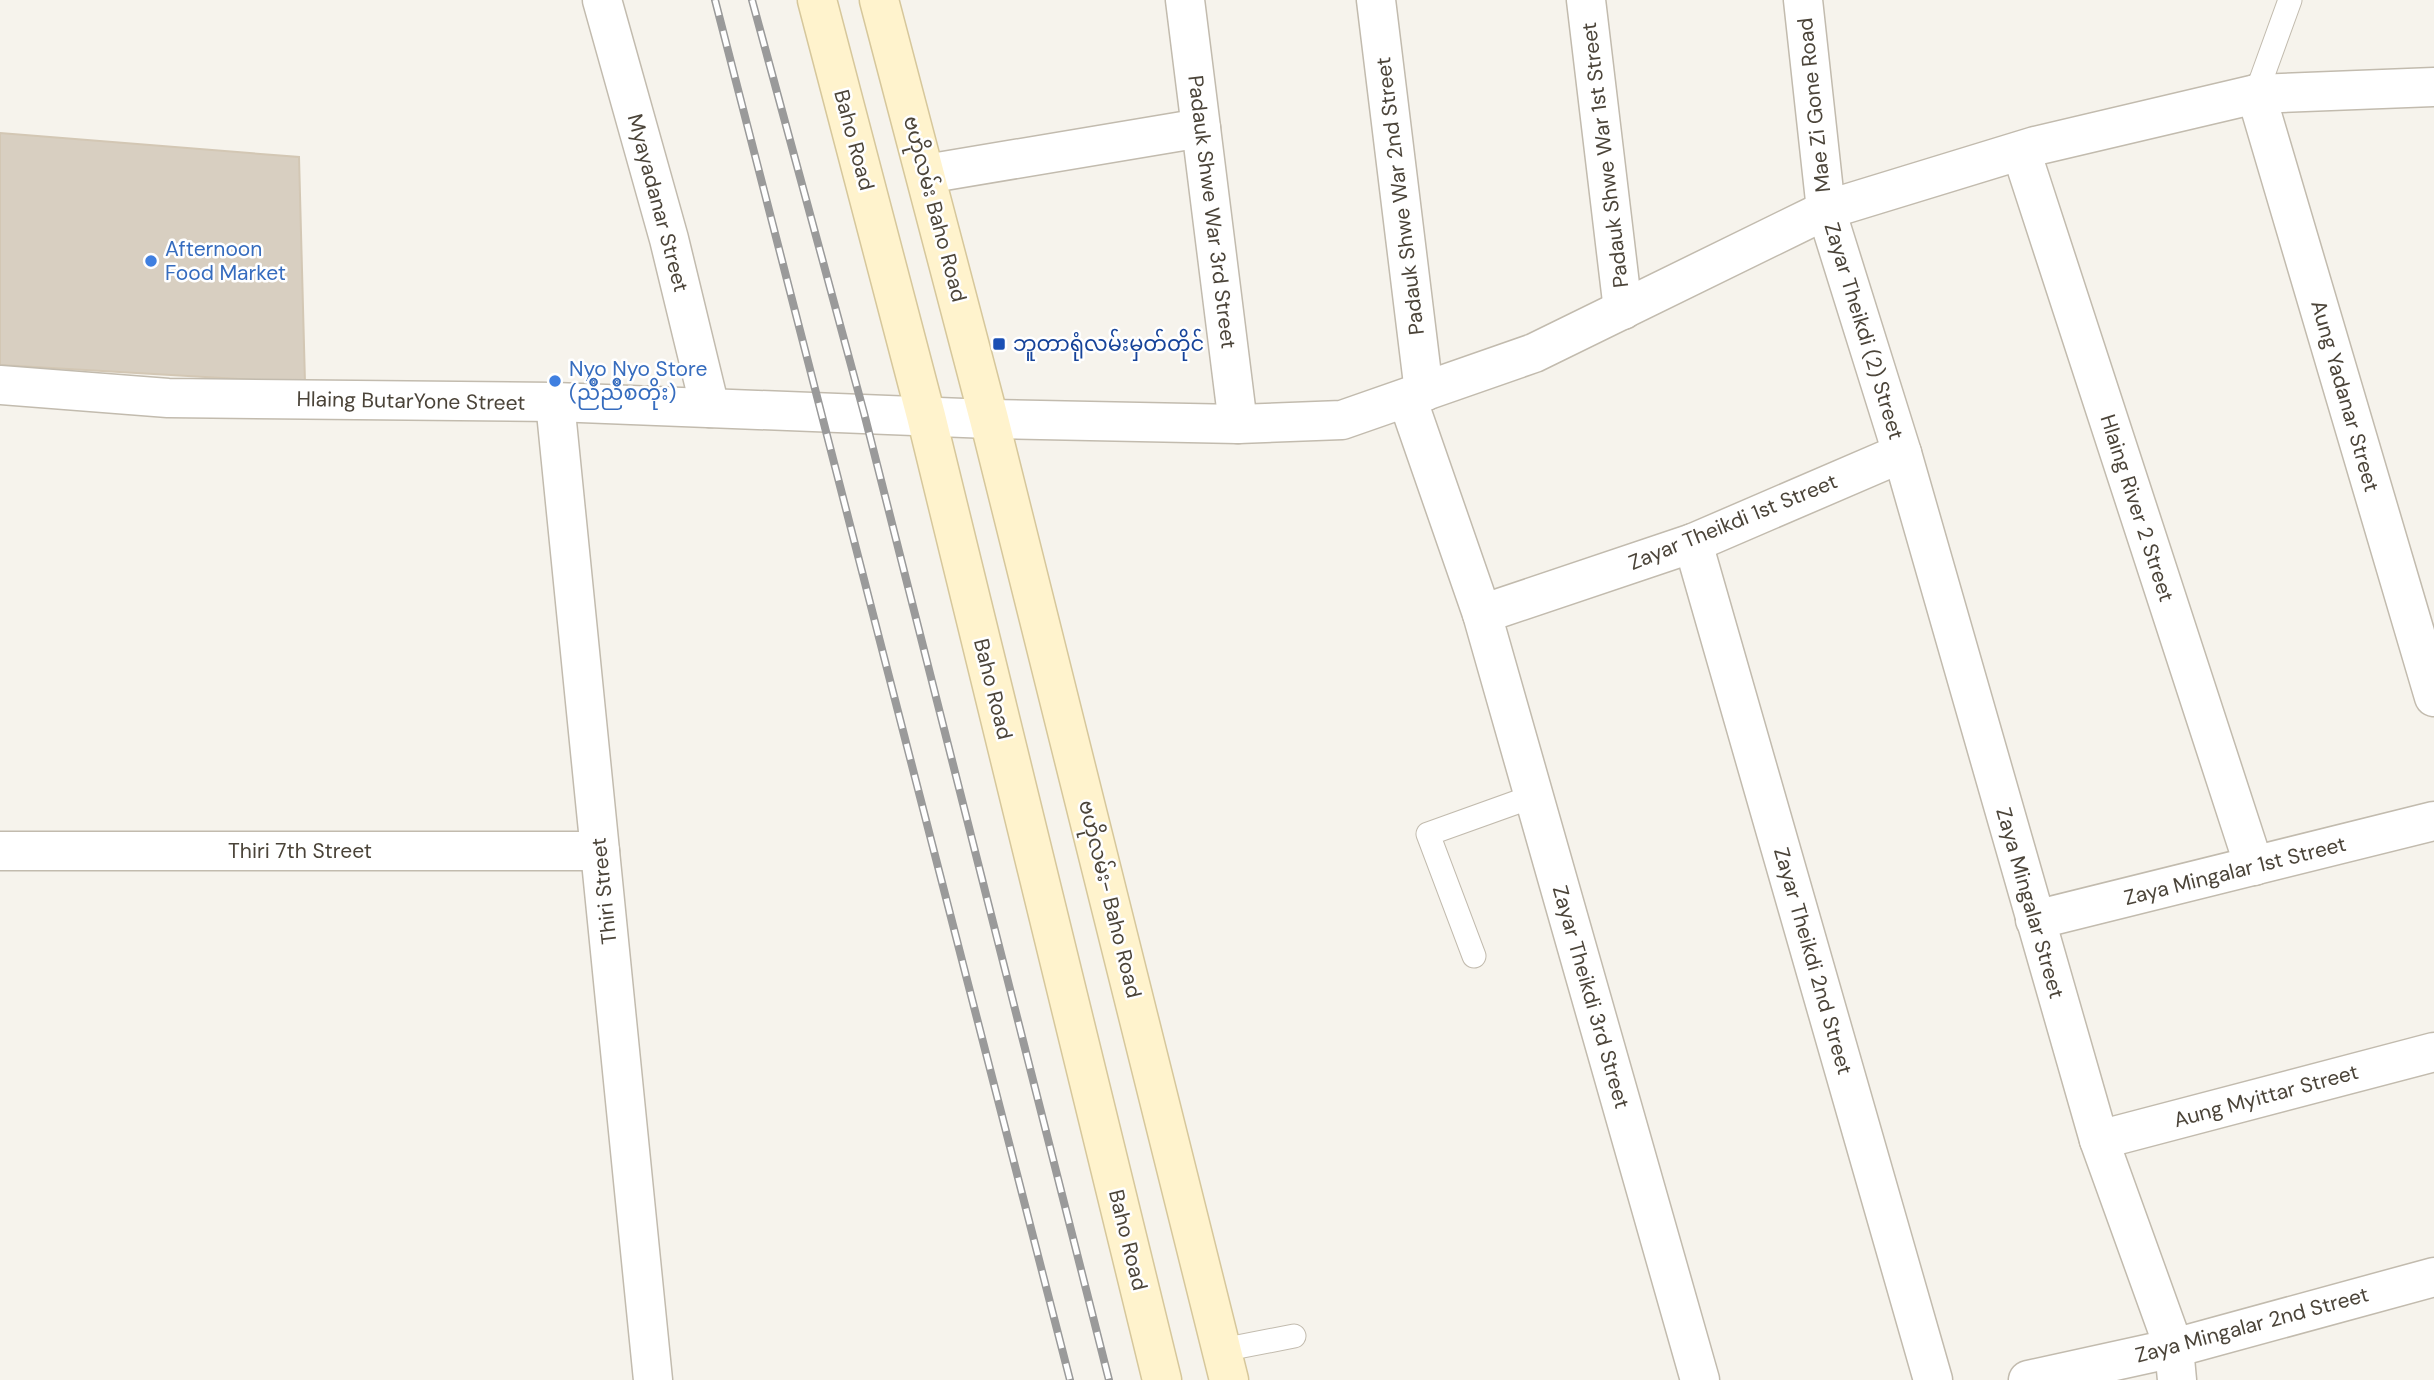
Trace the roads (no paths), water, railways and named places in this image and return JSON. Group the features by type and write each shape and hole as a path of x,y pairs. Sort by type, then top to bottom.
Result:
{"main road":[{"name":"Baho Road","path":"817,0 926,416 1162,1380"},
{"name":"ဗဟိုလမ်း Baho Road","path":"879,0 989,419"},
{"name":"ဗဟိုလမ်း- Baho Road","path":"989,419 1225,1365"}],"street":[{"name":"Myayadanar Street","path":"602,0 669,239 710,408"},
{"name":"Padauk Shwe War 3rd Street","path":"1185,0 1238,424"},
{"name":"Padauk Shwe War 2nd Street","path":"1376,0 1415,395 1482,614"},
{"name":"Padauk Shwe War 1st Street","path":"1586,0 1623,310"},
{"name":"Mae Zi Gone Road","path":"1803,0 1825,210"},
{"name":"Hlaing ButarYone Street","path":"0,385 168,398 555,402 989,419 1238,424 1342,420 1534,353 1825,210 2021,151 2256,94 2434,87"},
{"name":"Aung Yadanar Street","path":"2256,94 2434,697"},
{"path":"926,174 1201,128"},
{"name":"Hlaing River 2 Street","path":"2021,151 2254,866"},
{"name":"Zayar Theikdi (2) Street","path":"1825,210 1902,453"},
{"name":"Thiri Street","path":"555,402 653,1380"},
{"name":"Zayar Theikdi 1st Street","path":"1482,614 1693,542 1902,453"},
{"name":"Zaya Mingalar Street","path":"1902,453 2099,1140 2175,1364"},
{"name":"Zayar Theikdi 2nd Street","path":"1693,542 1933,1380"},
{"name":"Zayar Theikdi 3rd Street","path":"1482,614 1700,1380"},
{"name":"Zaya Mingalar 1st Street","path":"2035,920 2434,821"},
{"name":"Thiri 7th Street","path":"0,851 600,851"},
{"name":"Aung Myittar Street","path":"2099,1140 2434,1052"},
{"name":"Zaya Mingalar 2nd Street","path":"2028,1380 2175,1364 2434,1277"}],"lane":[{"path":"2256,94 2290,0"},
{"path":"1474,957 1427,834 1534,796"},
{"path":"1225,1365 1294,1336"}],"railway":[{"path":"715,0 1070,1380"},
{"path":"752,0 864,413 1109,1380"}],"place":[{"name":"Afternoon Food Market","path":"151,261"},
{"name":"ဘူတာရုံလမ်းမှတ်တိုင်","path":"999,344"},
{"name":"Nyo Nyo Store (ညိဳညိဳစတိုး)","path":"555,381"}]}
